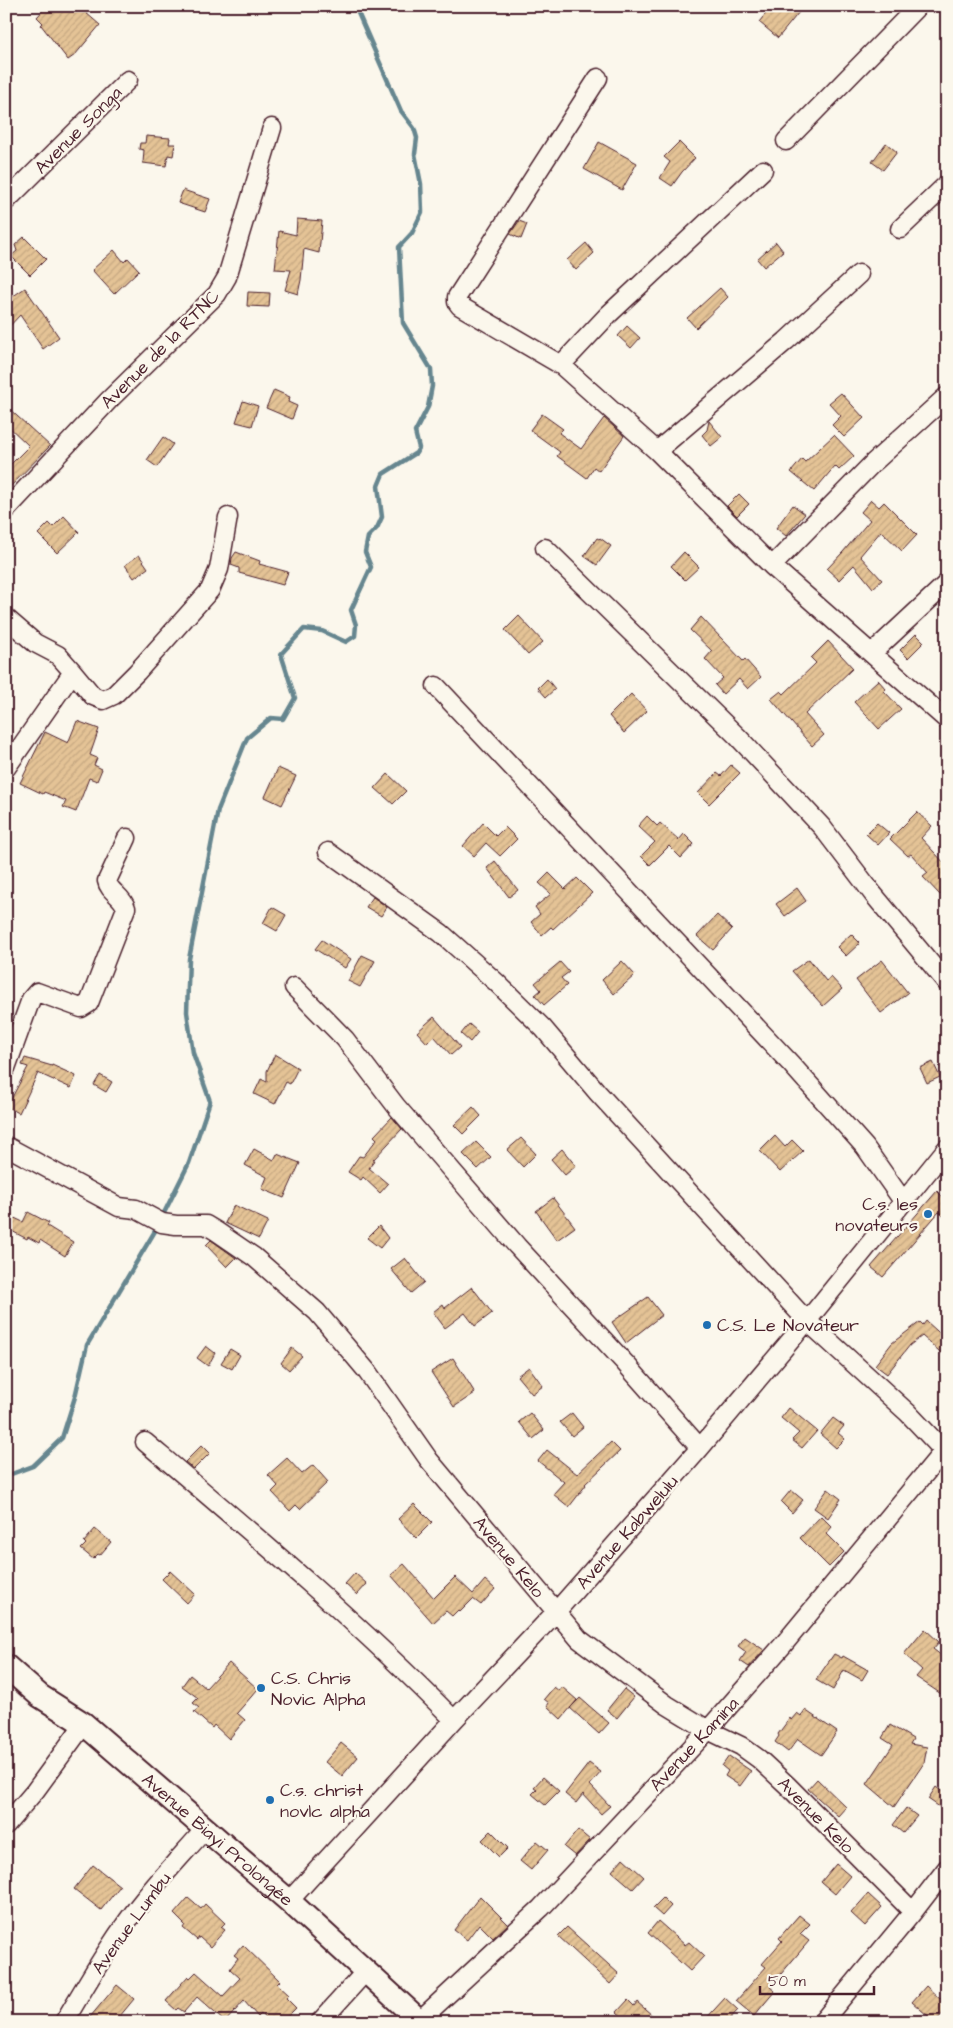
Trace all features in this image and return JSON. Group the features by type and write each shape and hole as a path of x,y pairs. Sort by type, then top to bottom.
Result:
{"street":[{"path":"786,141 918,6"},
{"path":"598,78 457,297 457,302 460,306 561,365 657,451 772,566 947,720"},
{"name":"Avenue Songa","path":"6,201 128,80"},
{"name":"Avenue de la RTNC","path":"6,510 108,400 220,289 227,277 272,128"},
{"path":"561,365 608,315 763,170"},
{"path":"900,229 947,184"},
{"path":"657,451 786,340 859,274"},
{"path":"772,566 873,463 947,396"},
{"path":"6,618 35,643 58,655 93,696 103,700 114,695 210,590 220,569 228,517"},
{"path":"546,548 738,737 822,826 873,894 947,984"},
{"path":"872,653 947,583"},
{"path":"6,768 73,672"},
{"path":"436,686 810,1085 865,1147 903,1201"},
{"path":"6,1068 31,999 37,992 81,1008 89,1003 126,908 124,903 109,887 107,881 127,838"},
{"path":"328,852 441,933 496,982 543,1028 598,1093 807,1321 945,1449"},
{"path":"294,986 346,1039 396,1106 517,1246 700,1448"},
{"name":"Avenue Kelo","path":"6,1146 119,1207 136,1209 162,1223 206,1225 254,1257 317,1312 366,1370 429,1460 579,1639 667,1705 708,1730 741,1746 759,1760 787,1785 913,1912"},
{"name":"Avenue Kabwelulu","path":"289,1901 454,1720 556,1613 700,1448 807,1321 947,1148"},
{"path":"146,1442 336,1606 399,1664 454,1720"},
{"name":"Avenue Kamina","path":"421,2021 541,1908 708,1730 783,1645 945,1449"},
{"name":"Avenue Biayi Prolongée","path":"6,1666 40,1696 84,1724 289,1901 421,2021"},
{"path":"6,1825 35,1791 84,1724"},
{"name":"Avenue Lumbu","path":"64,2022 96,1968 130,1918 149,1893 205,1830"},
{"path":"822,2022 947,1868"},
{"path":"320,2022 366,1971"}],"building":[{"path":"47,6 78,6 100,25 75,55 68,60 37,17"},
{"path":"772,6 804,6 778,38 759,22"},
{"path":"146,136 170,138 169,144 175,144 173,156 168,155 166,166 143,163 144,150 139,149 140,143 145,143"},
{"path":"599,142 637,163 622,190 584,169"},
{"path":"679,142 695,158 672,186 660,178 670,162 664,157"},
{"path":"886,143 897,152 883,170 872,162"},
{"path":"183,190 210,199 205,212 178,203"},
{"path":"297,219 322,221 319,253 304,249 298,294 285,290 291,270 275,269 279,231 296,235"},
{"path":"519,221 527,224 521,239 510,234"},
{"path":"24,237 46,259 30,275 11,256 17,251 15,245"},
{"path":"776,242 783,251 764,267 757,259"},
{"path":"586,243 594,253 576,270 567,260"},
{"path":"114,250 124,262 128,258 139,270 114,294 92,270"},
{"path":"25,288 59,337 43,349 20,315 6,330 6,301"},
{"path":"720,288 728,297 696,328 687,318"},
{"path":"248,292 270,293 269,307 247,306"},
{"path":"627,326 640,338 631,348 618,336"},
{"path":"274,390 290,397 288,402 297,406 292,419 266,408"},
{"path":"841,393 864,418 844,437 832,425 841,416 829,403"},
{"path":"243,401 258,406 252,426 236,422"},
{"path":"6,406 50,446 6,491 6,469 29,446 6,424"},
{"path":"542,414 563,429 559,433 581,449 604,418 624,436 599,471 594,467 587,478 557,456 560,452 530,430"},
{"path":"709,421 722,437 711,446 702,435 707,430"},
{"path":"834,435 854,456 839,470 835,466 814,491 791,472 802,459 805,462"},
{"path":"163,437 173,444 157,467 147,460"},
{"path":"739,494 749,504 737,516 727,506"},
{"path":"871,500 879,507 884,502 917,535 902,551 881,531 860,556 882,580 873,588 854,565 839,580 827,569 870,520 861,512"},
{"path":"793,505 805,514 786,536 776,528"},
{"path":"64,516 79,532 57,553 38,534 49,523 53,527"},
{"path":"597,538 611,546 597,565 584,556"},
{"path":"236,552 260,561 259,564 288,572 283,585 239,573 239,568 231,565 232,558"},
{"path":"684,552 699,567 685,580 671,566"},
{"path":"139,555 148,568 134,578 125,565"},
{"path":"519,616 543,642 528,655 505,630"},
{"path":"701,617 761,677 748,689 739,679 723,694 715,685 723,678 705,659 712,651 690,630"},
{"path":"916,634 924,642 908,658 900,650"},
{"path":"828,641 853,668 805,714 824,735 812,746 771,699 781,691 784,694 816,663 811,658"},
{"path":"547,679 555,689 546,697 538,688"},
{"path":"878,680 886,689 884,691 901,709 879,729 854,702"},
{"path":"631,694 647,711 624,733 609,716"},
{"path":"77,721 99,729 90,755 97,758 94,765 102,769 97,781 89,778 76,812 63,807 66,801 44,792 43,794 20,783 45,732 68,743"},
{"path":"731,765 740,773 709,804 698,793 717,773 721,776"},
{"path":"278,768 296,776 282,805 265,797"},
{"path":"388,774 406,791 393,804 375,788"},
{"path":"917,812 932,826 921,838 947,866 947,889 940,895 923,877 928,873 911,854 908,856 890,839"},
{"path":"647,816 657,826 660,823 679,840 684,834 694,844 681,858 669,846 650,865 641,856 655,842 638,826"},
{"path":"483,823 496,836 505,827 517,839 500,856 486,843 474,856 463,846"},
{"path":"877,823 889,833 878,845 866,834"},
{"path":"495,861 518,890 509,897 487,868"},
{"path":"549,873 565,889 577,878 592,893 553,929 551,927 542,935 531,922 540,914 535,907 551,894 539,883"},
{"path":"797,888 806,901 785,916 776,904"},
{"path":"373,897 387,907 381,916 366,907"},
{"path":"272,907 286,915 277,931 263,923"},
{"path":"717,915 732,929 713,950 697,936"},
{"path":"851,934 860,943 846,956 837,947"},
{"path":"322,940 351,959 345,968 315,949"},
{"path":"362,955 375,961 360,987 348,981"},
{"path":"809,959 826,981 831,977 842,989 823,1006 792,971"},
{"path":"882,960 908,993 881,1013 856,980"},
{"path":"622,961 635,975 614,994 602,980"},
{"path":"560,962 569,972 561,978 567,985 544,1005 535,995 541,990 535,983"},
{"path":"434,1017 460,1047 451,1055 434,1036 427,1043 417,1032"},
{"path":"469,1024 478,1032 470,1042 461,1034"},
{"path":"275,1054 298,1068 290,1084 286,1082 275,1104 254,1094 261,1079 267,1082 267,1071"},
{"path":"25,1058 52,1065 76,1076 71,1088 38,1073 19,1113 7,1107 28,1067 22,1065"},
{"path":"933,1062 940,1077 927,1083 920,1068"},
{"path":"100,1075 112,1082 106,1092 94,1085"},
{"path":"473,1107 481,1116 463,1134 454,1125"},
{"path":"392,1117 402,1129 373,1160 375,1160 369,1168 388,1184 380,1193 363,1177 361,1180 348,1172 359,1156 363,1157 377,1139 374,1136"},
{"path":"775,1136 785,1147 792,1140 803,1151 780,1172 760,1151"},
{"path":"521,1138 536,1154 523,1167 507,1150"},
{"path":"476,1142 491,1157 478,1169 463,1154"},
{"path":"254,1149 274,1160 277,1154 300,1163 284,1198 262,1189 267,1177 245,1165"},
{"path":"562,1149 576,1166 565,1175 551,1159"},
{"path":"937,1191 947,1201 947,1220 939,1212 883,1277 871,1267"},
{"path":"553,1198 575,1227 557,1240 536,1211"},
{"path":"234,1205 268,1221 259,1239 225,1223"},
{"path":"28,1212 49,1223 47,1226 73,1242 65,1256 40,1240 39,1243 28,1237 27,1239 6,1228 6,1214 23,1222"},
{"path":"379,1226 388,1238 380,1248 367,1238"},
{"path":"211,1240 236,1258 227,1267 206,1245"},
{"path":"405,1258 424,1282 411,1293 391,1269"},
{"path":"472,1287 492,1313 475,1326 465,1313 445,1328 433,1312 443,1304 445,1308"},
{"path":"648,1297 662,1315 626,1343 612,1322"},
{"path":"926,1321 947,1340 947,1358 922,1336 910,1345 887,1374 875,1365 892,1343 920,1322 923,1325"},
{"path":"206,1346 215,1353 208,1366 197,1358"},
{"path":"292,1348 302,1356 289,1370 281,1363"},
{"path":"230,1349 240,1355 232,1369 221,1363"},
{"path":"453,1358 475,1393 454,1407 431,1372"},
{"path":"529,1367 543,1386 532,1394 517,1376"},
{"path":"789,1408 817,1431 802,1448 792,1440 799,1433 781,1418"},
{"path":"530,1413 544,1430 533,1439 519,1422"},
{"path":"572,1413 583,1427 572,1436 560,1422"},
{"path":"833,1418 844,1426 838,1433 845,1439 836,1448 820,1434"},
{"path":"611,1442 620,1451 585,1484 569,1507 553,1494 564,1482 538,1461 547,1450 577,1474"},
{"path":"202,1445 210,1453 194,1469 185,1462"},
{"path":"287,1458 302,1474 313,1465 328,1482 300,1509 296,1505 290,1511 272,1492 278,1486 268,1475"},
{"path":"828,1489 841,1499 828,1518 814,1508"},
{"path":"791,1490 803,1500 792,1513 781,1502"},
{"path":"414,1504 432,1522 416,1538 398,1519"},
{"path":"821,1516 832,1527 826,1534 844,1552 829,1567 800,1538"},
{"path":"95,1529 111,1542 100,1555 98,1554 93,1559 81,1549 86,1544 84,1542"},
{"path":"404,1564 434,1598 455,1577 473,1594 485,1580 495,1589 481,1605 473,1599 460,1612 458,1610 452,1616 446,1611 433,1623 391,1575"},
{"path":"170,1571 195,1594 187,1603 162,1579"},
{"path":"355,1573 367,1584 357,1595 345,1584"},
{"path":"925,1629 939,1642 933,1649 947,1660 947,1698 916,1677 922,1670 904,1654"},
{"path":"745,1637 764,1650 749,1667 740,1661 746,1652 738,1646"},
{"path":"834,1654 842,1658 843,1656 868,1670 862,1680 844,1670 833,1690 816,1680"},
{"path":"229,1663 258,1689 237,1713 245,1720 229,1739 214,1725 212,1728 194,1712 199,1708 193,1703 198,1698 182,1686 190,1675 206,1688"},
{"path":"554,1687 559,1691 562,1687 577,1700 561,1719 547,1706 549,1703 544,1699"},
{"path":"624,1689 634,1697 617,1718 607,1710"},
{"path":"580,1698 609,1723 599,1734 570,1708"},
{"path":"805,1710 837,1732 821,1755 798,1739 788,1752 775,1742 779,1736 778,1734 790,1718 791,1720 797,1713 801,1716"},
{"path":"890,1725 913,1739 910,1744 927,1747 924,1763 894,1807 867,1784 893,1745 882,1738"},
{"path":"341,1743 358,1757 342,1776 325,1762"},
{"path":"729,1756 751,1771 740,1786 725,1776 728,1771 722,1766"},
{"path":"589,1763 601,1772 590,1785 610,1806 601,1814 583,1794 576,1803 565,1794"},
{"path":"543,1777 559,1791 545,1805 532,1794 537,1789 534,1787"},
{"path":"817,1779 846,1807 838,1816 808,1789"},
{"path":"936,1787 947,1795 947,1812 928,1799"},
{"path":"906,1808 917,1816 903,1833 893,1825"},
{"path":"578,1830 590,1840 575,1856 564,1847"},
{"path":"491,1831 508,1848 499,1857 482,1840"},
{"path":"537,1841 548,1850 531,1870 520,1861"},
{"path":"623,1858 644,1877 633,1889 612,1871"},
{"path":"836,1864 850,1876 835,1894 821,1882"},
{"path":"93,1865 120,1886 101,1910 74,1889"},
{"path":"868,1894 882,1907 865,1926 851,1913"},
{"path":"480,1896 508,1924 493,1938 479,1924 467,1940 454,1930"},
{"path":"188,1898 201,1909 205,1904 225,1923 221,1927 225,1930 210,1947 199,1937 197,1940 183,1928 185,1925 174,1914"},
{"path":"663,1898 671,1906 662,1916 653,1908"},
{"path":"799,1915 810,1924 800,1934 809,1941 770,1987 775,1991 754,2016 736,2001 766,1967 762,1964 782,1941 779,1938"},
{"path":"658,1921 685,1945 689,1942 704,1956 690,1971 648,1933"},
{"path":"567,1927 619,1974 610,1984 558,1936"},
{"path":"243,1945 280,1981 277,1984 289,1995 286,1998 296,2008 282,2022 268,2022 261,2014 258,2017 244,2001 225,2022 197,1997 184,2012 178,2008 176,2010 166,2001 188,1976 190,1978 196,1972 223,1996 240,1978 230,1969 238,1958 234,1955"},
{"path":"117,1985 134,1999 115,2022 96,2022 90,2017"},
{"path":"926,1986 940,1999 947,1991 947,2009 935,2022 912,2002"},
{"path":"725,1998 738,2010 727,2022 703,2022"},
{"path":"628,2000 634,2006 637,2002 660,2022 628,2022 617,2012"}],"waterway":[{"path":"162,1217 189,1163 210,1101 193,1053 187,1012 189,959 218,810 247,738 271,718 283,719 295,698 281,654 304,629 322,631 346,642 355,636 356,625 351,610 371,567 365,552 368,537 377,528 382,517 378,486 383,474 416,453 419,448 415,432 428,407 432,386 431,369 403,323 399,247 412,233 422,212 421,184 415,154 417,138 414,128 401,111 355,6"},
{"path":"6,1476 33,1466 62,1438 75,1397 87,1345 158,1226"}],"place":[{"name":"C.s. les novateurs","path":"928,1214"},
{"name":"C.S. Le Novateur","path":"707,1325"},
{"name":"C.S. Chris Novic Alpha","path":"261,1688"},
{"name":"C.s. christ novlc alpha","path":"270,1800"}]}
